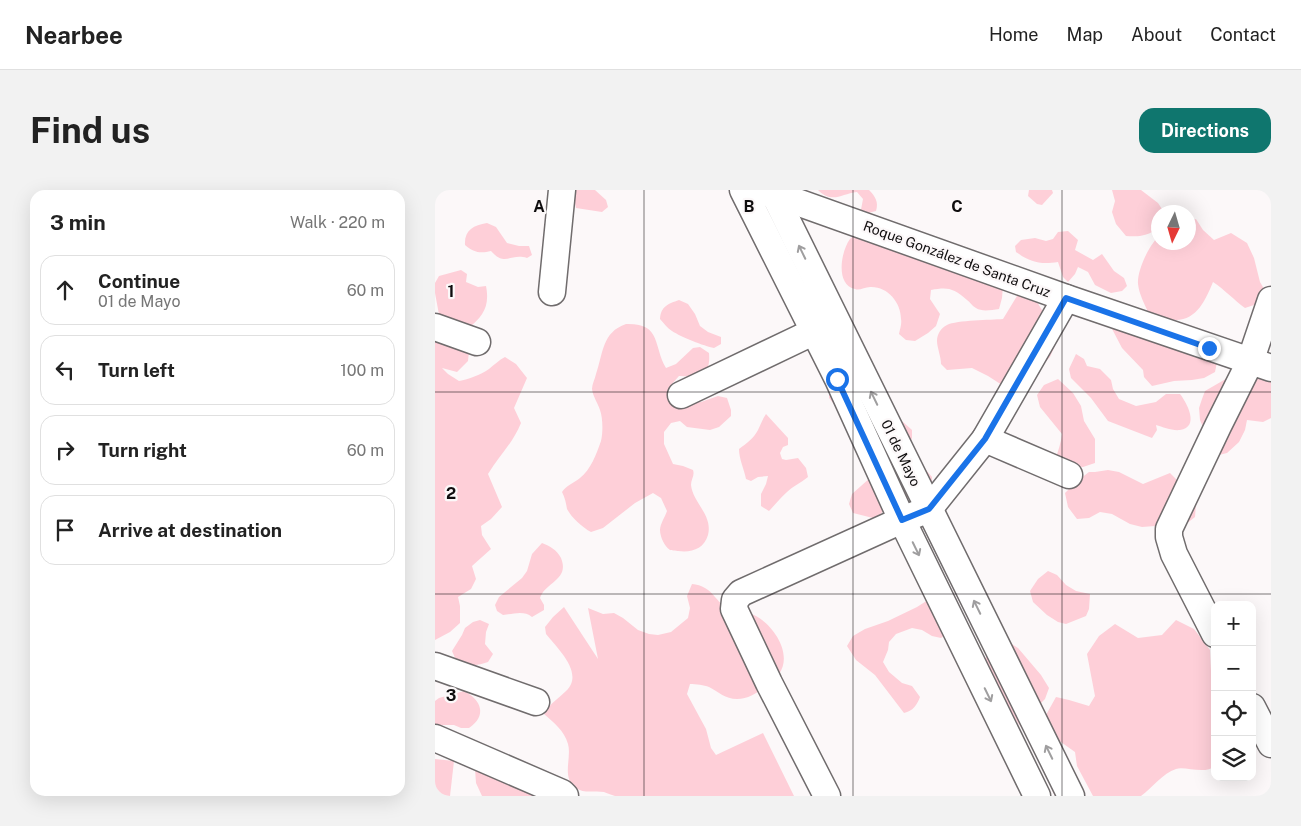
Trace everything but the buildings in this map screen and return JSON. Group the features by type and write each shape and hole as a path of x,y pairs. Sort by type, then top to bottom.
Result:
{"street":[{"path":"552,292 562,190"},
{"name":"01 de Mayo","path":"743,190 837,379 902,520 1037,796"},
{"name":"01 de Mayo","path":"767,191 929,509 1071,796"},
{"name":"Roque González de Santa Cruz","path":"767,191 1066,298 1261,365"},
{"path":"827,796 769,683 734,609 735,600 741,593 929,509 985,439 1066,298"},
{"path":"1211,626 1174,554 1169,537 1169,529 1218,426 1261,365 1271,300"},
{"path":"435,328 477,342"},
{"path":"681,395 813,332"},
{"path":"985,439 1069,475"},
{"path":"435,666 536,702"},
{"path":"1261,712 1271,744"},
{"path":"435,738 562,793 565,796"}],"shaded area":[{"path":"572,190 595,190 606,200 608,207 602,212 576,208"},
{"path":"818,190 869,190 876,199 876,211 860,215 863,199 857,192 832,197"},
{"path":"1029,190 1052,190 1053,193 1042,205 1037,204 1028,196"},
{"path":"1112,190 1141,190 1158,203 1159,205 1151,205 1151,233 1126,236 1116,224 1112,212 1115,201"},
{"path":"1196,219 1203,230 1214,240 1231,233 1247,243 1254,258 1260,282 1267,294 1257,304 1245,308 1213,282 1200,307 1190,316 1173,320 1149,314 1138,284 1139,272 1151,246 1151,250 1196,250"},
{"path":"487,223 496,227 507,243 529,246 532,255 527,258 504,259 496,256 491,251 477,252 465,245 466,236 470,230 478,225"},
{"path":"1068,231 1078,240 1075,250 1093,260 1102,254 1114,271 1124,278 1127,286 1122,291 1111,293 1095,285 1088,272 1078,267 1068,282 1063,277 1058,262 1035,262 1016,252 1015,246 1021,240 1035,238 1046,241 1053,239 1058,232"},
{"path":"859,232 962,246 1003,286 999,309 981,310 954,291 946,289 931,290 930,299 940,314 936,326 915,341 906,340 899,334 901,323 899,307 892,296 876,287 855,289 849,286 842,275 844,251 850,239"},
{"path":"461,270 467,274 466,282 478,287 486,286 487,300 478,320 468,329 468,361 457,372 442,368 459,381 482,373 505,357 516,364 527,378 514,408 521,423 510,443 488,474 502,507 491,519 481,526 482,535 491,549 472,566 476,579 471,589 458,597 460,623 450,632 435,640 435,338 440,320 435,283 439,276"},
{"path":"1031,292 1048,320 1049,327 1057,341 1050,357 1038,369 1002,385 972,368 947,370 941,364 937,341 943,328 958,322 1003,319 1017,296"},
{"path":"679,300 688,304 700,326 708,332 721,337 721,344 714,348 704,345 681,336 667,327 660,319 662,311 668,304"},
{"path":"626,324 646,327 651,332 655,337 666,368 676,364 693,348 700,347 709,353 706,371 698,375 679,376 670,386 667,397 673,404 701,402 718,396 727,398 731,410 731,416 719,427 710,430 687,427 680,421 671,423 664,432 664,444 673,464 693,470 694,474 691,485 695,498 708,521 709,528 706,540 700,547 692,551 670,550 666,546 660,530 667,511 661,498 653,493 635,503 603,528 591,532 584,528 569,512 562,492 584,474 590,466 601,441 602,421 592,385 608,338 612,332"},
{"path":"1110,325 1217,362 1215,372 1204,378 1174,381 1152,386 1144,377 1143,370 1122,348"},
{"path":"1076,354 1084,359 1087,366 1100,369 1111,380 1113,389 1119,399 1136,406 1156,402 1166,394 1180,394 1190,414 1191,420 1189,424 1186,428 1180,430 1156,425 1157,430 1152,438 1108,421 1091,398 1071,378 1069,369"},
{"path":"1250,362 1271,363 1271,418 1263,422 1247,420 1245,430 1239,442 1227,453 1215,456 1200,420 1199,408 1202,399 1205,391"},
{"path":"1058,379 1073,393 1081,406 1084,421 1095,439 1095,463 1083,467 1071,466 1055,461 1062,434 1040,407 1037,395 1044,385"},
{"path":"829,384 893,419 903,422 912,430 912,438 908,447 932,477 932,486 920,499 903,497 886,507 880,515 873,518 853,513 849,504 852,494 870,478 838,409 829,398"},
{"path":"766,414 788,438 788,445 783,447 780,453 782,459 798,458 806,468 808,477 789,490 769,511 761,506 761,494 768,476 758,477 751,481 746,479 739,449 754,436"},
{"path":"1108,470 1119,472 1143,484 1170,473 1185,488 1196,504 1195,517 1182,527 1169,529 1155,526 1142,527 1130,524 1112,514 1100,512 1089,518 1077,519 1068,507 1065,493 1089,472"},
{"path":"542,543 557,553 563,565 560,576 547,588 540,598 544,605 544,610 532,617 522,613 503,615 497,611 495,605 499,597 522,578 527,571 532,554"},
{"path":"1048,571 1057,575 1066,585 1076,591 1090,594 1089,609 1086,616 1066,624 1058,622 1033,602 1030,591 1038,579"},
{"path":"692,584 702,586 708,590 723,605 756,616 763,621 775,633 783,649 783,666 779,674 756,693 742,699 726,697 707,686 690,684 687,694 706,729 711,748 716,755 763,733 794,796 615,796 604,792 579,790 569,779 568,744 558,727 544,714 571,684 571,669 562,653 546,634 545,627 564,607 598,659 588,608 603,614 614,613 638,630 649,634 658,635 671,632 688,618 690,608 687,596"},
{"path":"928,600 949,632 941,638 912,628 896,634 889,642 883,662 889,672 902,683 912,686 920,697 910,711 904,713 875,675 856,660 847,646 853,636 865,629 888,621"},
{"path":"480,620 489,624 485,644 493,654 488,662 475,665 456,660 452,651 465,628 473,622"},
{"path":"1176,620 1194,629 1210,650 1211,769 1176,769 1162,777 1141,796 1093,796 1077,766 1075,752 1051,735 1046,715 1056,697 1089,706 1095,696 1087,654 1099,636 1115,624 1138,638 1162,635"},
{"path":"1007,641 1018,648 1041,675 1049,688 1045,699 1037,707 1075,796 1055,796 1052,790 1047,762 997,695 983,663 990,650"},
{"path":"464,691 475,699 480,708 480,713 475,723 469,728 461,728 454,725 435,725 435,701 439,698"},
{"path":"435,759 454,761 450,796 435,796"},
{"path":"475,769 543,796 482,796 476,783"}],"route":[{"path":"837,379 902,520 929,509 985,439 1066,298 1209,348"}]}
